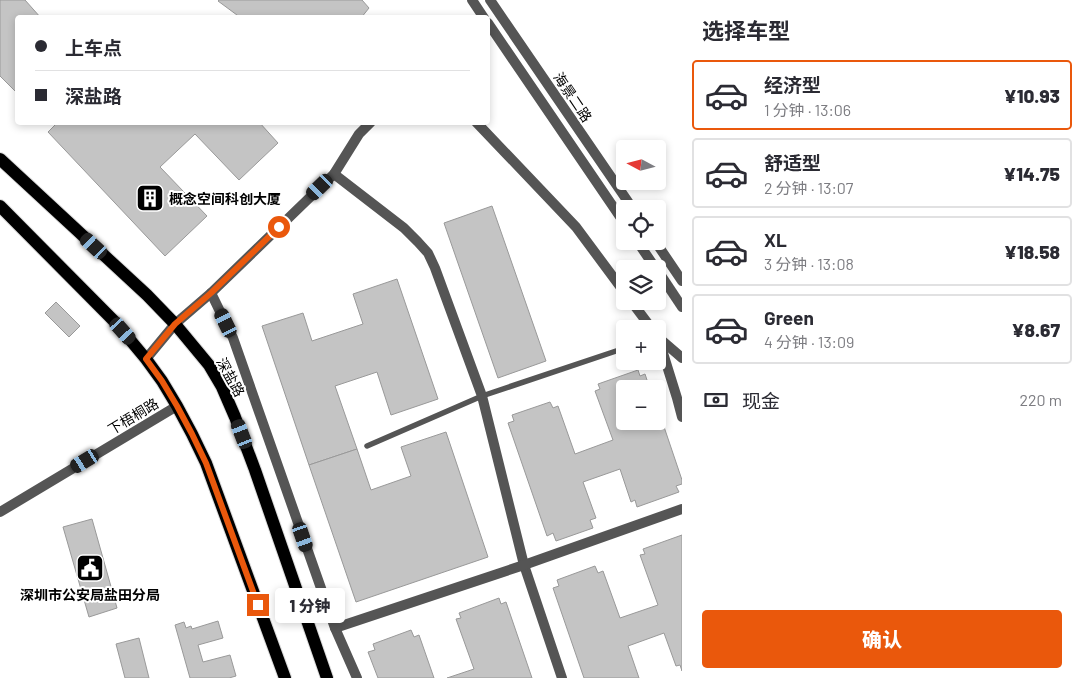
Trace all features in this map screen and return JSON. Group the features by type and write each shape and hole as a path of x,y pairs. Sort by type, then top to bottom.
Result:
{"main road":[{"name":"深盐路","path":"0,159 147,295 175,324 222,387 255,470 327,678"},
{"path":"0,206 116,323 162,381 206,463 284,678"}],"street":[{"path":"472,0 482,15"},
{"name":"海景二路","path":"490,0 627,200"},
{"name":"海景二路","path":"490,26 616,211"},
{"path":"146,359 175,324 211,293 334,174 359,134 367,125"},
{"path":"479,125 576,227 616,281"},
{"path":"334,174 404,228 428,253 435,268 482,396 524,565 562,678"},
{"path":"661,250 682,281"},
{"path":"666,283 682,307"},
{"path":"211,293 233,338 335,628 357,678"},
{"path":"666,344 682,358"},
{"path":"666,363 682,417"},
{"name":"下梧桐路","path":"0,512 177,406"},
{"path":"335,628 524,565 682,509"}],"lane":[{"path":"366,446 482,396 616,351"}],"building":[{"path":"0,0 25,0 38,15 15,15 15,91 0,76"},
{"path":"362,0 369,8 363,15 237,15 218,1"},
{"name":"概念空间科创大厦","path":"55,125 262,125 278,143 239,180 195,134 160,167 207,216 165,256 48,132"},
{"path":"492,206 546,361 498,378 444,223"},
{"path":"397,279 438,399 391,415 377,372 335,386 357,449 309,465 262,326 303,313 312,341 363,324 353,294"},
{"path":"56,302 80,326 69,337 45,313"},
{"path":"638,370 640,376 645,374 647,380 616,380 616,430 665,430 682,484 676,486 679,492 637,507 635,500 631,502 620,469 583,482 596,518 590,520 593,528 556,541 553,533 547,536 508,423 514,421 512,415 550,402 553,408 558,406 575,454 613,440 595,391 600,389 598,384"},
{"path":"446,432 488,557 356,602 309,465 357,449 371,490 411,476 401,447"},
{"name":"深圳市公安局盐田分局","path":"92,519 117,608 89,617 63,527"},
{"path":"682,535 682,671 680,665 676,666 664,633 628,646 639,678 584,678 553,588 559,586 557,580 595,566 598,573 603,571 620,618 658,605 640,555 645,554 643,549"},
{"path":"499,598 501,604 506,602 532,678 447,678 474,669 456,619 461,618 459,613"},
{"path":"218,621 223,638 198,645 203,662 230,655 236,676 229,678 190,678 175,625 184,622 186,628 191,626 192,629"},
{"path":"411,630 414,637 419,635 434,678 378,678 368,652 375,650 373,644"},
{"path":"139,638 149,678 125,678 116,644"}],"place":[{"name":"概念空间科创大厦","path":"150,198"},
{"name":"深圳市公安局盐田分局","path":"90,568"}],"route":[{"path":"258,605 206,463 177,406 146,359 175,324 211,293 279,227"}]}
